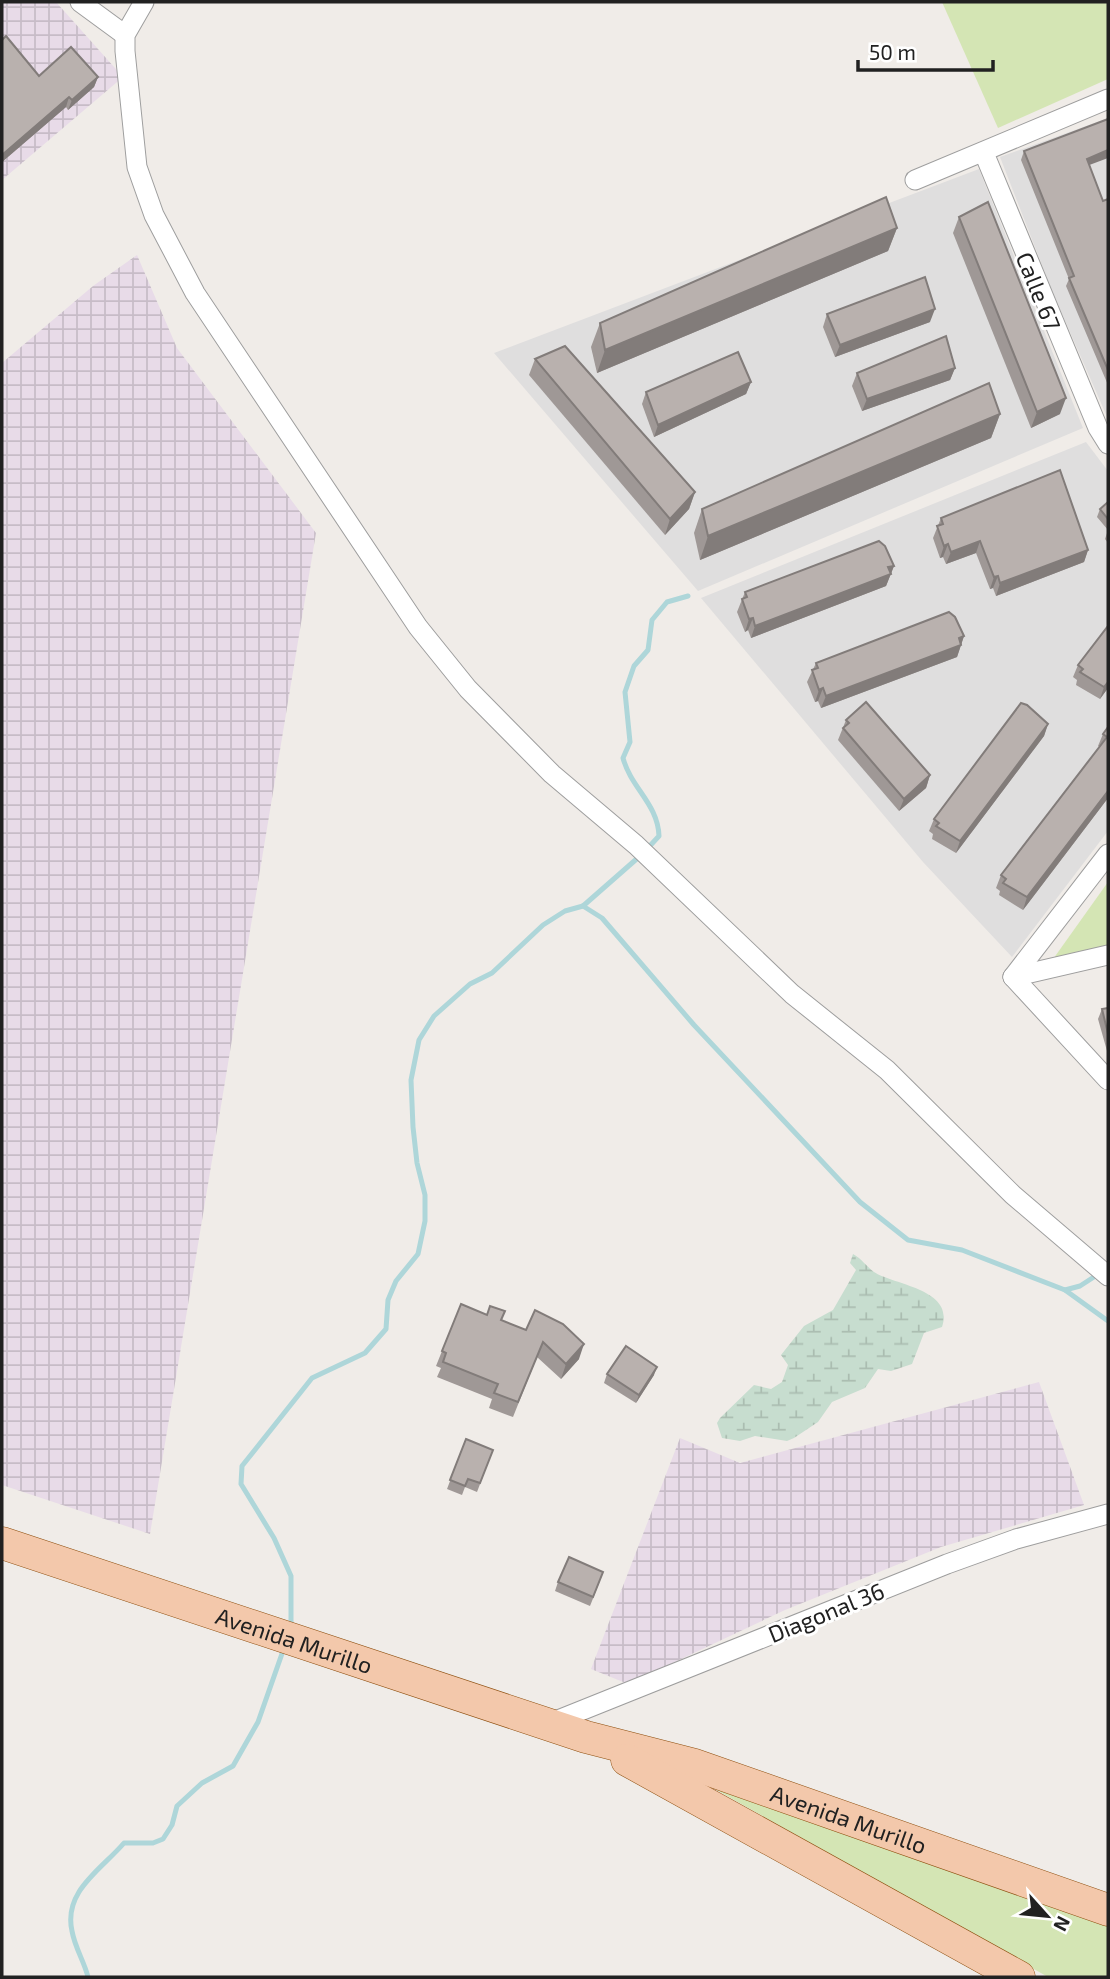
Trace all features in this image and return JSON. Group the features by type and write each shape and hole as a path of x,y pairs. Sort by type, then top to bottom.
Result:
{"main road":[{"name":"Avenida Murillo","path":"2,1543 586,1737 695,1765 1108,1910"},
{"name":"Avenida Murillo","path":"586,1737 1018,1977"}],"street":[{"path":"80,2 125,35"},
{"path":"144,2 125,35 137,167 154,215 195,293 418,627 468,689 552,774 636,845 792,994 887,1070 1013,1195 1103,1272"},
{"path":"915,180 1108,99"},
{"name":"Calle 67","path":"984,153 1103,436"},
{"path":"1013,977 1108,853"},
{"path":"1013,977 1108,955"},
{"path":"1013,977 1108,1080"},
{"name":"Diagonal 36","path":"548,1724 947,1564 1016,1539 1108,1514"}],"shaded area":[{"path":"2,2 56,2 123,77 2,180"},
{"path":"1108,118 1108,419 1052,291 1000,157"},
{"path":"979,169 1083,428 698,591 494,353"},
{"path":"137,255 177,348 316,533 150,1534 2,1485 2,363 93,286"},
{"path":"1086,442 1108,471 1108,831 1012,957 923,862 701,598"},
{"path":"1039,1382 1084,1505 941,1547 785,1610 628,1684 591,1669 680,1438 740,1463"}],"green space":[{"path":"942,2 1108,2 1108,79 998,128"},
{"path":"1108,882 1108,947 1051,962"},
{"path":"853,1254 883,1277 931,1296 940,1304 944,1314 942,1327 924,1333 912,1364 891,1371 878,1369 865,1388 832,1402 818,1422 794,1438 787,1441 755,1436 740,1441 722,1438 717,1423 720,1418 754,1385 771,1389 782,1382 788,1365 781,1355 804,1326 833,1310 856,1270 850,1263"},
{"path":"690,1775 1108,1921 1108,1977 1048,1977"}],"building":[{"path":"6,36 39,76 71,47 98,77 72,100 69,97 2,155 2,40"},
{"path":"1108,119 1108,150 1087,159 1103,201 1108,199 1108,370 1069,278 1074,276 1024,151"},
{"path":"886,197 897,228 605,350 600,323"},
{"path":"988,202 1066,398 1037,412 959,217"},
{"path":"925,277 935,309 840,345 827,314"},
{"path":"946,336 955,368 867,399 857,373"},
{"path":"565,346 695,492 670,519 535,359"},
{"path":"738,352 751,382 658,425 646,392"},
{"path":"989,383 1000,414 708,536 702,509"},
{"path":"1060,470 1088,550 1000,583 998,576 994,577 980,541 951,552 948,544 944,546 937,526 943,524 941,518"},
{"path":"1108,502 1108,519 1100,509"},
{"path":"879,541 885,546 894,566 888,567 891,574 755,626 753,618 749,619 742,599 747,597 745,592"},
{"path":"949,612 955,617 964,636 959,638 961,645 826,696 823,688 819,690 812,670 818,668 816,663"},
{"path":"1108,626 1108,682 1104,687 1080,672 1083,669 1078,665"},
{"path":"866,702 930,775 904,799 843,728 849,723 846,720"},
{"path":"1021,703 1027,705 1048,724 960,841 936,826 939,823 934,819"},
{"path":"1108,727 1108,791 1027,897 1003,883 1006,879 1001,875 1107,737 1103,734"},
{"path":"1108,1008 1108,1034 1102,1009"},
{"path":"461,1304 487,1315 490,1306 505,1311 501,1320 526,1330 535,1310 563,1324 584,1344 566,1364 543,1342 518,1402 494,1393 498,1384 443,1362 446,1353 442,1351"},
{"path":"626,1346 657,1367 639,1395 607,1374"},
{"path":"466,1439 493,1450 480,1483 468,1479 465,1486 450,1480"},
{"path":"569,1557 603,1572 593,1597 558,1582"}],"waterway":[{"path":"647,849 659,836 654,815 623,758 630,742 625,692 634,666 648,650 652,620 667,602 688,596"},
{"path":"291,1629 291,1576 274,1538 241,1484 242,1466 312,1378 365,1353 386,1329 388,1300 396,1281 418,1254 425,1221 425,1195 417,1163 411,1080 419,1040 434,1016 470,984 492,973 543,925 565,911 583,906 640,856"},
{"path":"583,906 602,918 694,1025 860,1202 908,1240 962,1250 1065,1290 1080,1286 1100,1273"},
{"path":"1065,1290 1108,1321"},
{"path":"88,1977 72,1931 73,1904 79,1892 124,1843 153,1843 163,1839 172,1825 177,1806 202,1783 233,1766 258,1722 284,1648"}]}
